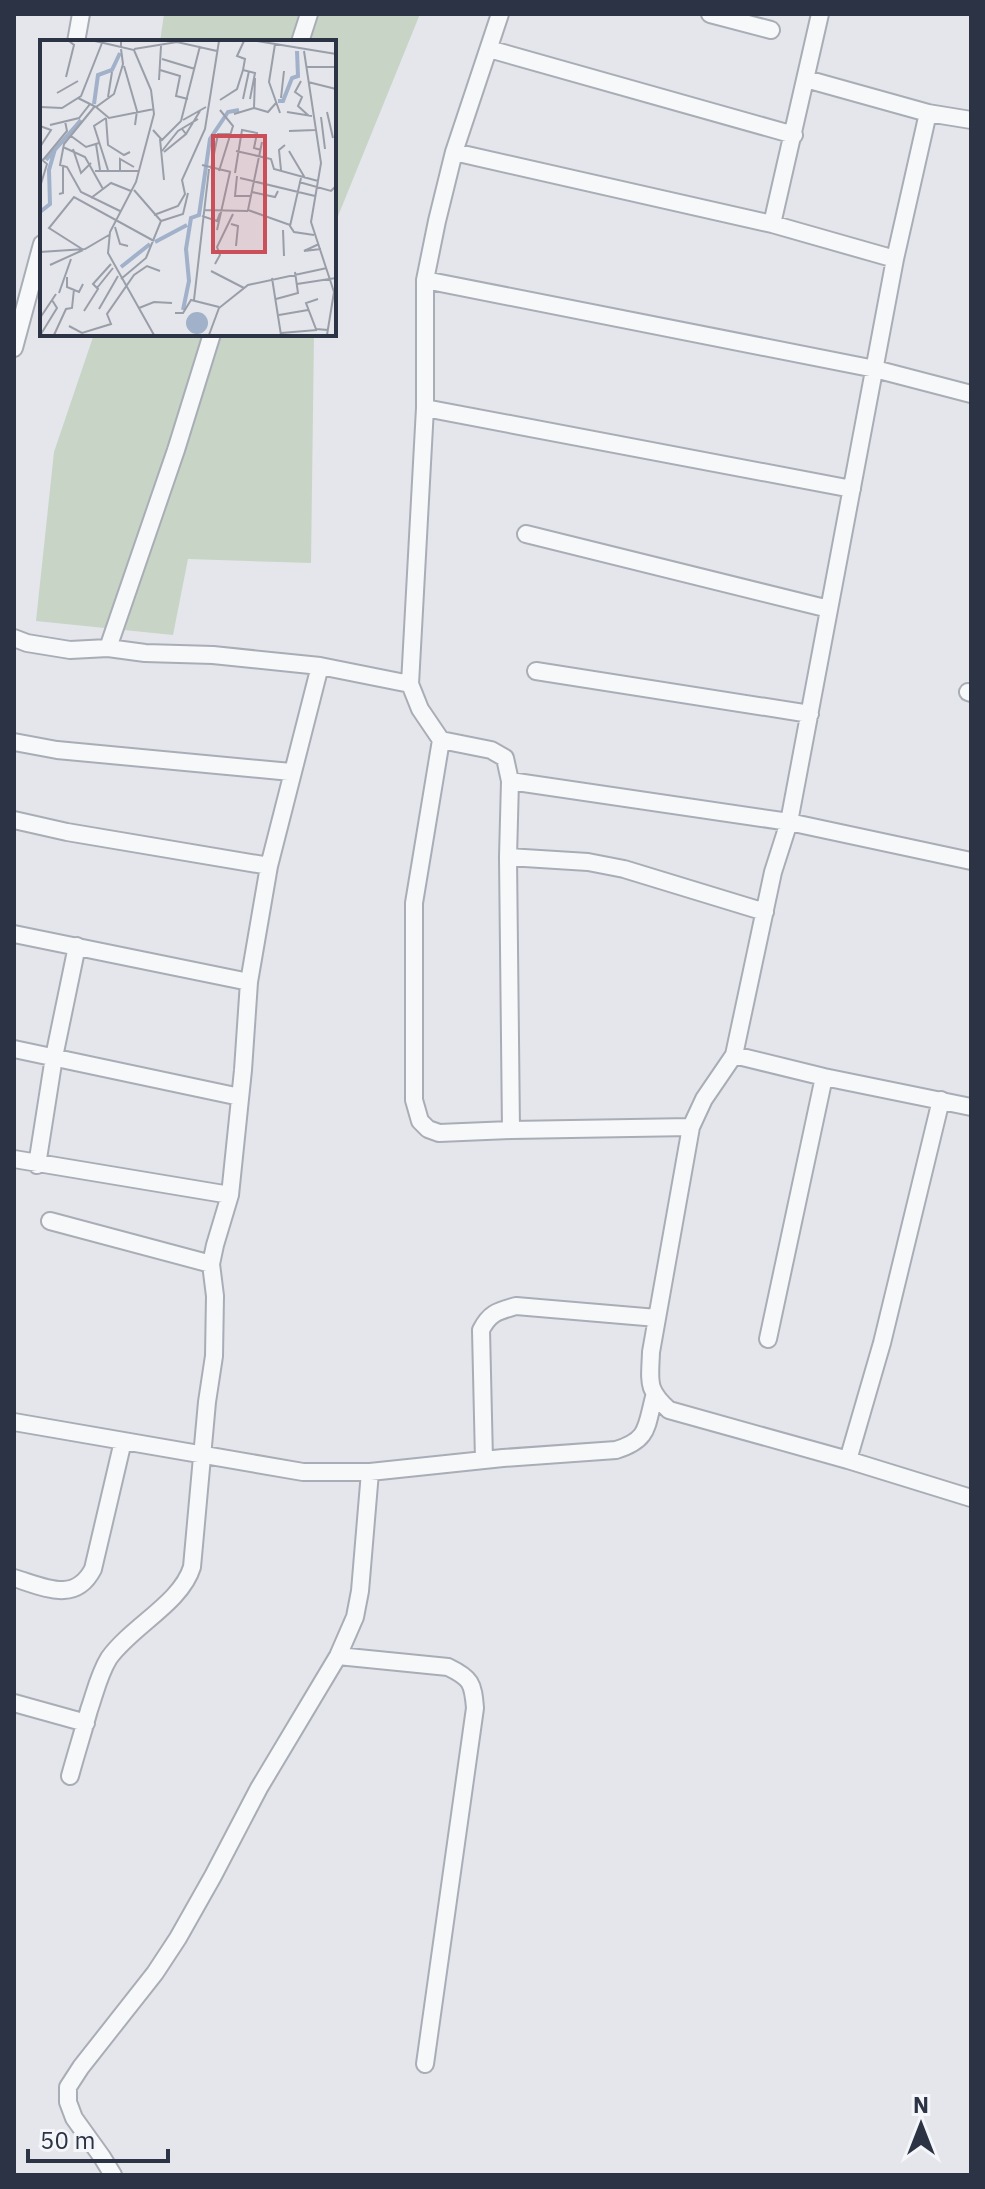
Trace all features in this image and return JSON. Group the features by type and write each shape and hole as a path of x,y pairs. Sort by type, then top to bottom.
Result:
{"street":[{"path":"76,40 81,14"},
{"path":"301,40 309,14"},
{"path":"500,14 454,152 425,280 425,408 410,684 420,709 441,740 414,903 414,1100 420,1121 428,1129 439,1133 691,1127"},
{"path":"710,14 771,30"},
{"path":"772,224 820,14"},
{"path":"489,49 794,135"},
{"path":"806,79 928,113 971,120"},
{"path":"14,1422 294,1472 370,1472 616,1450 632,1445 641,1438 654,1397 650,1382 651,1352 691,1127 704,1099 734,1055 773,872 789,822 895,259 928,113"},
{"path":"454,152 772,224 895,259"},
{"path":"14,348 40,251"},
{"path":"425,280 875,369 971,394"},
{"path":"108,648 211,336"},
{"path":"425,408 852,489"},
{"path":"526,534 829,609"},
{"path":"14,638 70,650 108,648 320,666 410,684"},
{"path":"70,1776 106,1663 118,1646 187,1582 195,1549 216,1322 211,1264 230,1195 249,982 269,866 320,666"},
{"path":"536,671 810,714"},
{"path":"441,740 500,753 505,758 510,781 511,1130"},
{"path":"14,742 57,750 291,772"},
{"path":"510,781 789,822 971,861"},
{"path":"14,820 67,832 269,866"},
{"path":"508,857 588,862 624,869 765,912"},
{"path":"14,934 249,982"},
{"path":"37,1165 54,1057 77,946"},
{"path":"14,1049 240,1097"},
{"path":"734,1055 971,1107"},
{"path":"768,1339 824,1077"},
{"path":"848,1460 882,1343 941,1100"},
{"path":"14,1159 230,1195"},
{"path":"50,1221 211,1264"},
{"path":"484,1460 481,1330 487,1318 516,1306 657,1318"},
{"path":"654,1397 669,1410 971,1498"},
{"path":"14,1578 55,1590 75,1589 87,1581 93,1569 123,1441"},
{"path":"113,2175 74,2118 68,2102 68,2087 178,1938 259,1788 338,1656 355,1617 360,1591 370,1472"},
{"path":"338,1656 448,1667 464,1675 473,1687 475,1708 425,2064"},
{"path":"14,1703 86,1723"}],"green space":[{"path":"164,14 420,14 336,221 336,40 160,40"},
{"path":"93,336 314,336 311,563 188,559 173,635 36,621 54,452"}]}
